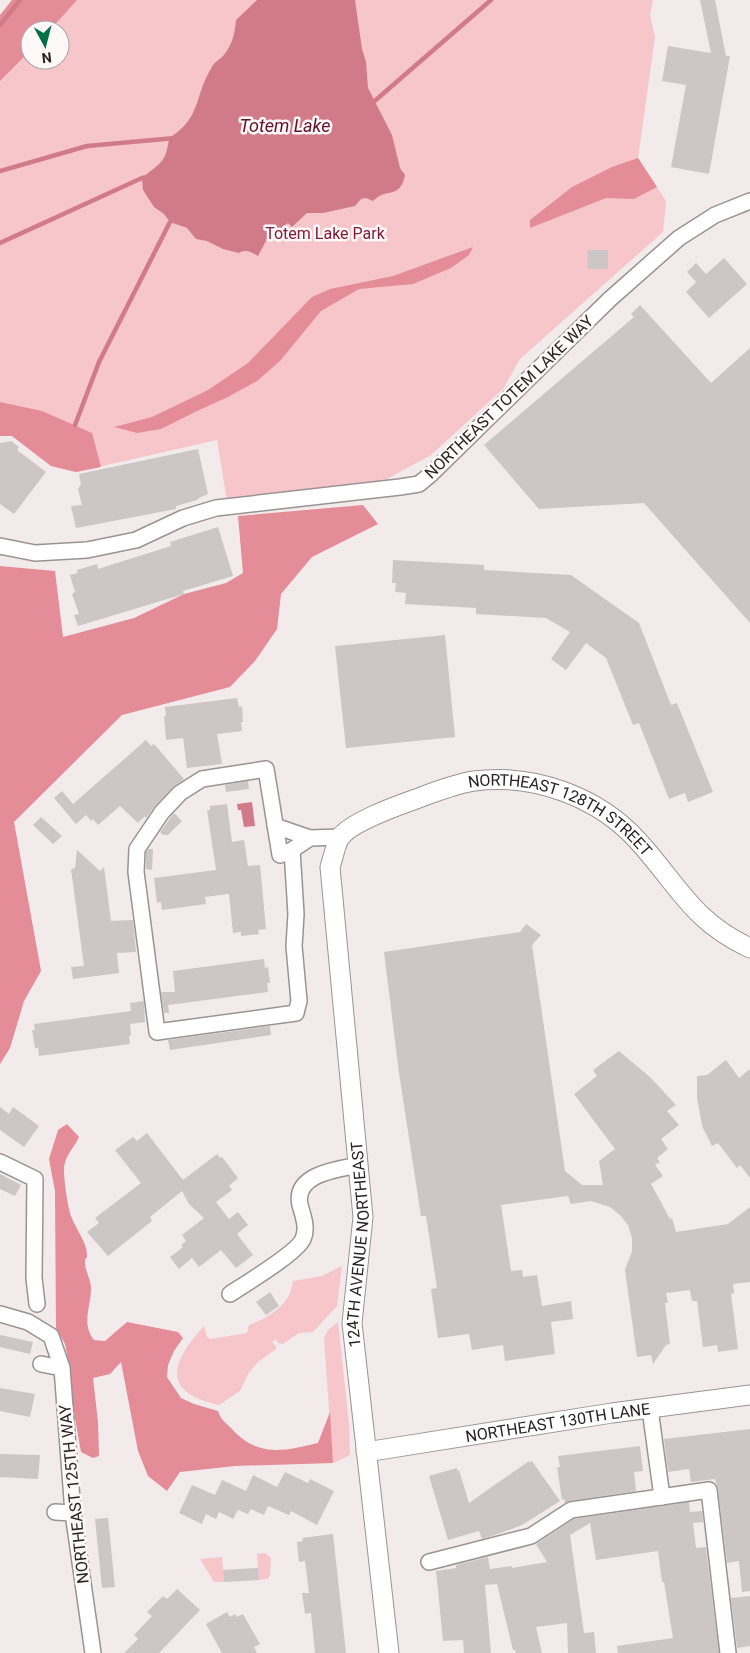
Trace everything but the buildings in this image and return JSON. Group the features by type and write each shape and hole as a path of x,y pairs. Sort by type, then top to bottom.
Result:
{"street":[{"name":"NORTHEAST TOTEM LAKE WAY","path":"0,546 36,553 87,550 136,540 183,518 216,508 418,484 454,452 586,321 652,260 700,224 750,200"},
{"path":"292,850 296,914 294,946 299,1002 296,1013 157,1032 136,872 137,849 162,812 180,793 202,779 266,769 280,855 292,850 310,838"},
{"name":"NORTHEAST 128TH STREET","path":"340,837 354,826 373,816 456,786 473,782 507,780 561,790 591,804 628,830 700,916 726,936 750,948"},
{"path":"275,826 310,838 340,837"},
{"name":"124TH AVENUE NORTHEAST","path":"340,837 330,868 363,1216 352,1323 389,1653"},
{"path":"0,1162 35,1180 34,1278 37,1304"},
{"path":"230,1294 293,1250 303,1240 305,1228 300,1201 303,1186 315,1177 328,1172 359,1165"},
{"name":"NORTHEAST 125TH WAY","path":"0,1314 28,1322 51,1336 62,1368 73,1513 93,1653"},
{"path":"41,1364 62,1368"},
{"name":"NORTHEAST 130TH LANE","path":"366,1452 612,1413 750,1395"},
{"path":"650,1409 662,1497"},
{"path":"429,1562 531,1536 571,1510 709,1490 728,1653"},
{"path":"55,1512 73,1513"}],"green space":[{"name":"Totem Lake Park","path":"12,0 653,0 650,15 655,37 638,158 666,201 663,232 520,359 503,389 431,455 376,485 227,501 217,440 76,472 51,466 12,436 0,436 0,15"},
{"path":"342,1266 337,1306 313,1332 299,1333 283,1344 278,1343 276,1339 272,1342 276,1349 258,1362 248,1374 240,1391 219,1405 200,1399 187,1392 180,1384 177,1374 179,1363 184,1352 204,1326 207,1337 211,1339 247,1333 249,1325 267,1317 283,1304 290,1293 293,1281 322,1276"},
{"path":"338,1322 349,1423 350,1455 333,1463 324,1339 328,1330"},
{"path":"265,1553 271,1558 270,1575 268,1579 259,1580 257,1554"},
{"path":"222,1557 224,1582 214,1582 200,1559"}],"shaded area":[{"path":"12,0 77,0 59,20 20,20 20,61 0,81 0,15"},
{"path":"638,158 657,187 634,199 606,198 530,228 530,220 572,187 612,167"},
{"path":"473,247 469,255 451,268 413,284 359,289 321,311 280,361 257,381 228,397 161,429 137,433 114,427 152,417 208,390 248,363 312,297 330,289 393,276"},
{"path":"0,402 42,411 92,433 101,467 76,472 51,466 12,436 0,436"},
{"path":"363,505 378,524 312,557 281,594 277,629 255,661 230,687 122,715 14,822 41,971 24,1001 10,1048 0,1064 0,566 55,571 63,637 134,618 184,594 226,583 243,573 238,516"},
{"path":"67,1124 79,1137 66,1158 64,1177 70,1212 86,1250 85,1265 91,1288 87,1322 90,1334 94,1340 105,1341 127,1322 178,1332 183,1338 174,1351 168,1365 167,1377 181,1398 218,1411 224,1421 242,1438 252,1445 272,1450 283,1450 318,1443 330,1412 333,1463 235,1466 180,1472 167,1491 148,1476 138,1451 121,1362 110,1374 93,1378 98,1422 99,1456 93,1458 81,1452 65,1344 56,1328 55,1191 49,1159 58,1130"}],"water":[{"name":"Totem Lake","path":"257,0 355,0 362,49 366,62 368,88 392,135 400,168 405,175 400,188 373,201 366,198 361,199 355,206 323,213 307,213 292,227 288,223 284,226 284,235 269,235 258,256 244,251 239,253 223,249 207,241 196,239 187,228 170,222 164,214 154,207 143,190 142,178 162,161 169,138 187,122 196,106 206,77 215,62 223,56 231,44 236,20"},
{"path":"252,802 255,826 244,827 241,810 238,810 237,804"}],"waterway":[{"path":"0,25 20,0"},
{"path":"370,105 491,0"},
{"path":"0,171 87,146 175,138"},
{"path":"0,243 142,178 148,177"},
{"path":"75,425 99,362 170,222 174,220"}]}
